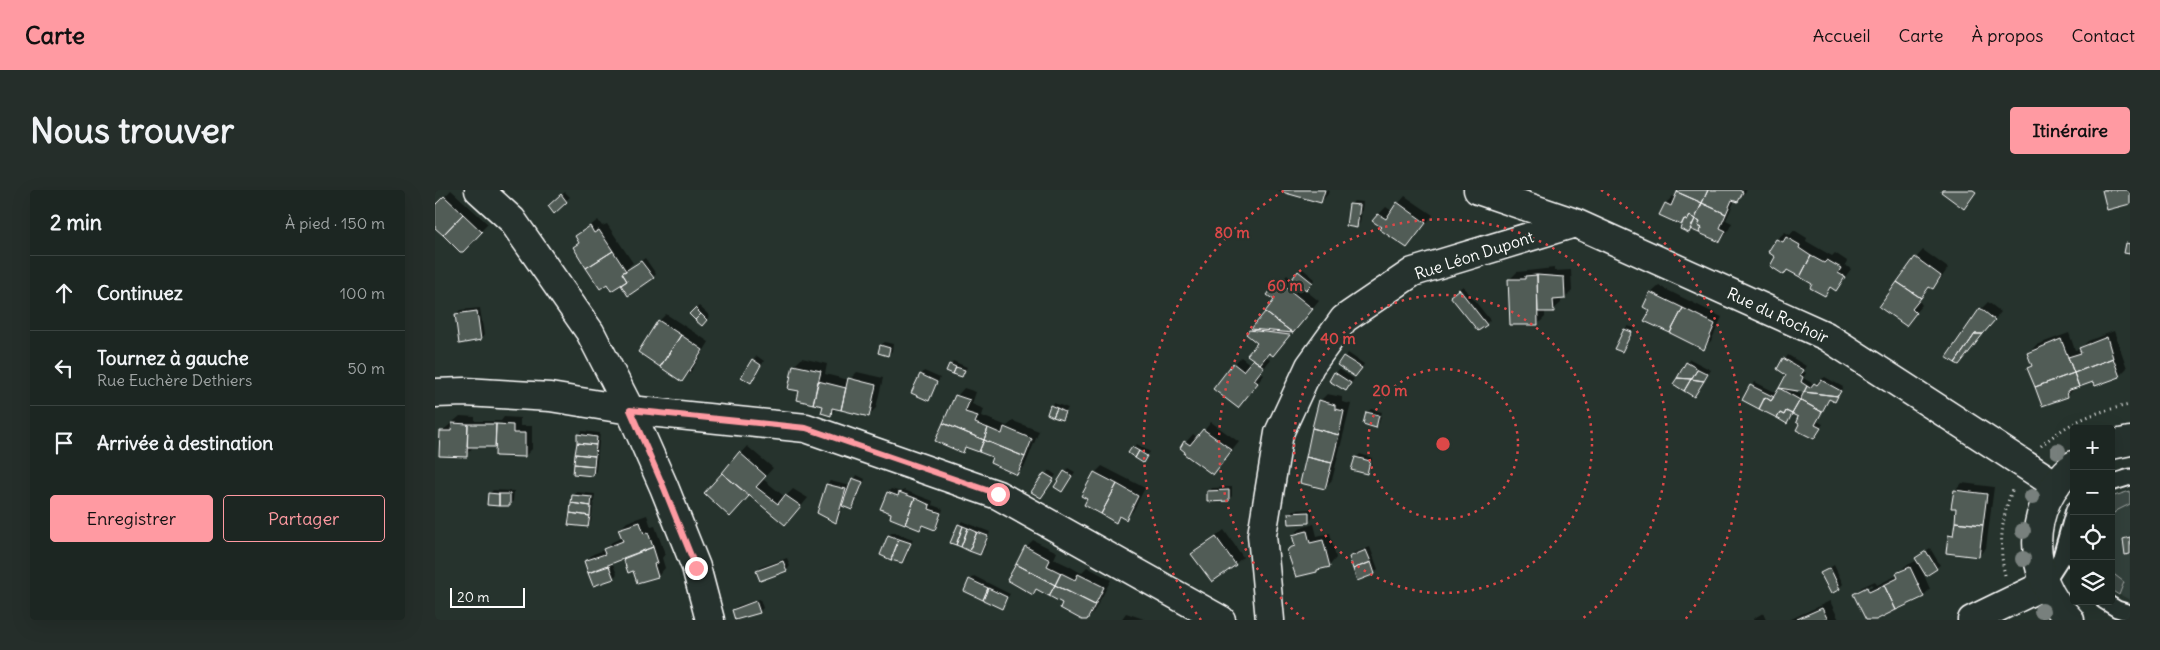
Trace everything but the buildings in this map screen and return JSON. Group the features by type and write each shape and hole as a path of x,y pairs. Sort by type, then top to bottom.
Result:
{"street":[{"path":"479,190 512,220 539,256 590,332 630,410 664,488 696,568 710,620"},
{"name":"Rue du Rochoir","path":"1478,190 1575,223 1826,336 2065,475"},
{"name":"Rue Léon Dupont","path":"1269,620 1262,535 1279,434 1310,366 1344,319 1413,272 1575,223"},
{"path":"435,394 465,392 550,397 630,410 806,428 998,494 1221,620"},
{"path":"2115,444 2130,441"},
{"path":"2065,475 2044,508 2037,533 2039,568 2044,585 2058,608 2070,620"},
{"path":"1972,620 2044,585"}],"lane":[{"path":"2115,482 2130,477"},
{"path":"2044,585 2060,560 2073,515"},
{"path":"2065,542 2070,552"},
{"path":"2111,605 2130,613"}],"path":[{"path":"2065,428 2094,413 2130,405"}],"shaded area":[{"path":"2130,491 2130,600 2115,592 2115,496"},
{"path":"2130,491 2130,504 2115,512 2115,496"},
{"path":"2115,575 2124,582 2119,595 2115,592"}],"route":[{"path":"696,568 630,410 806,428 998,494"}]}
